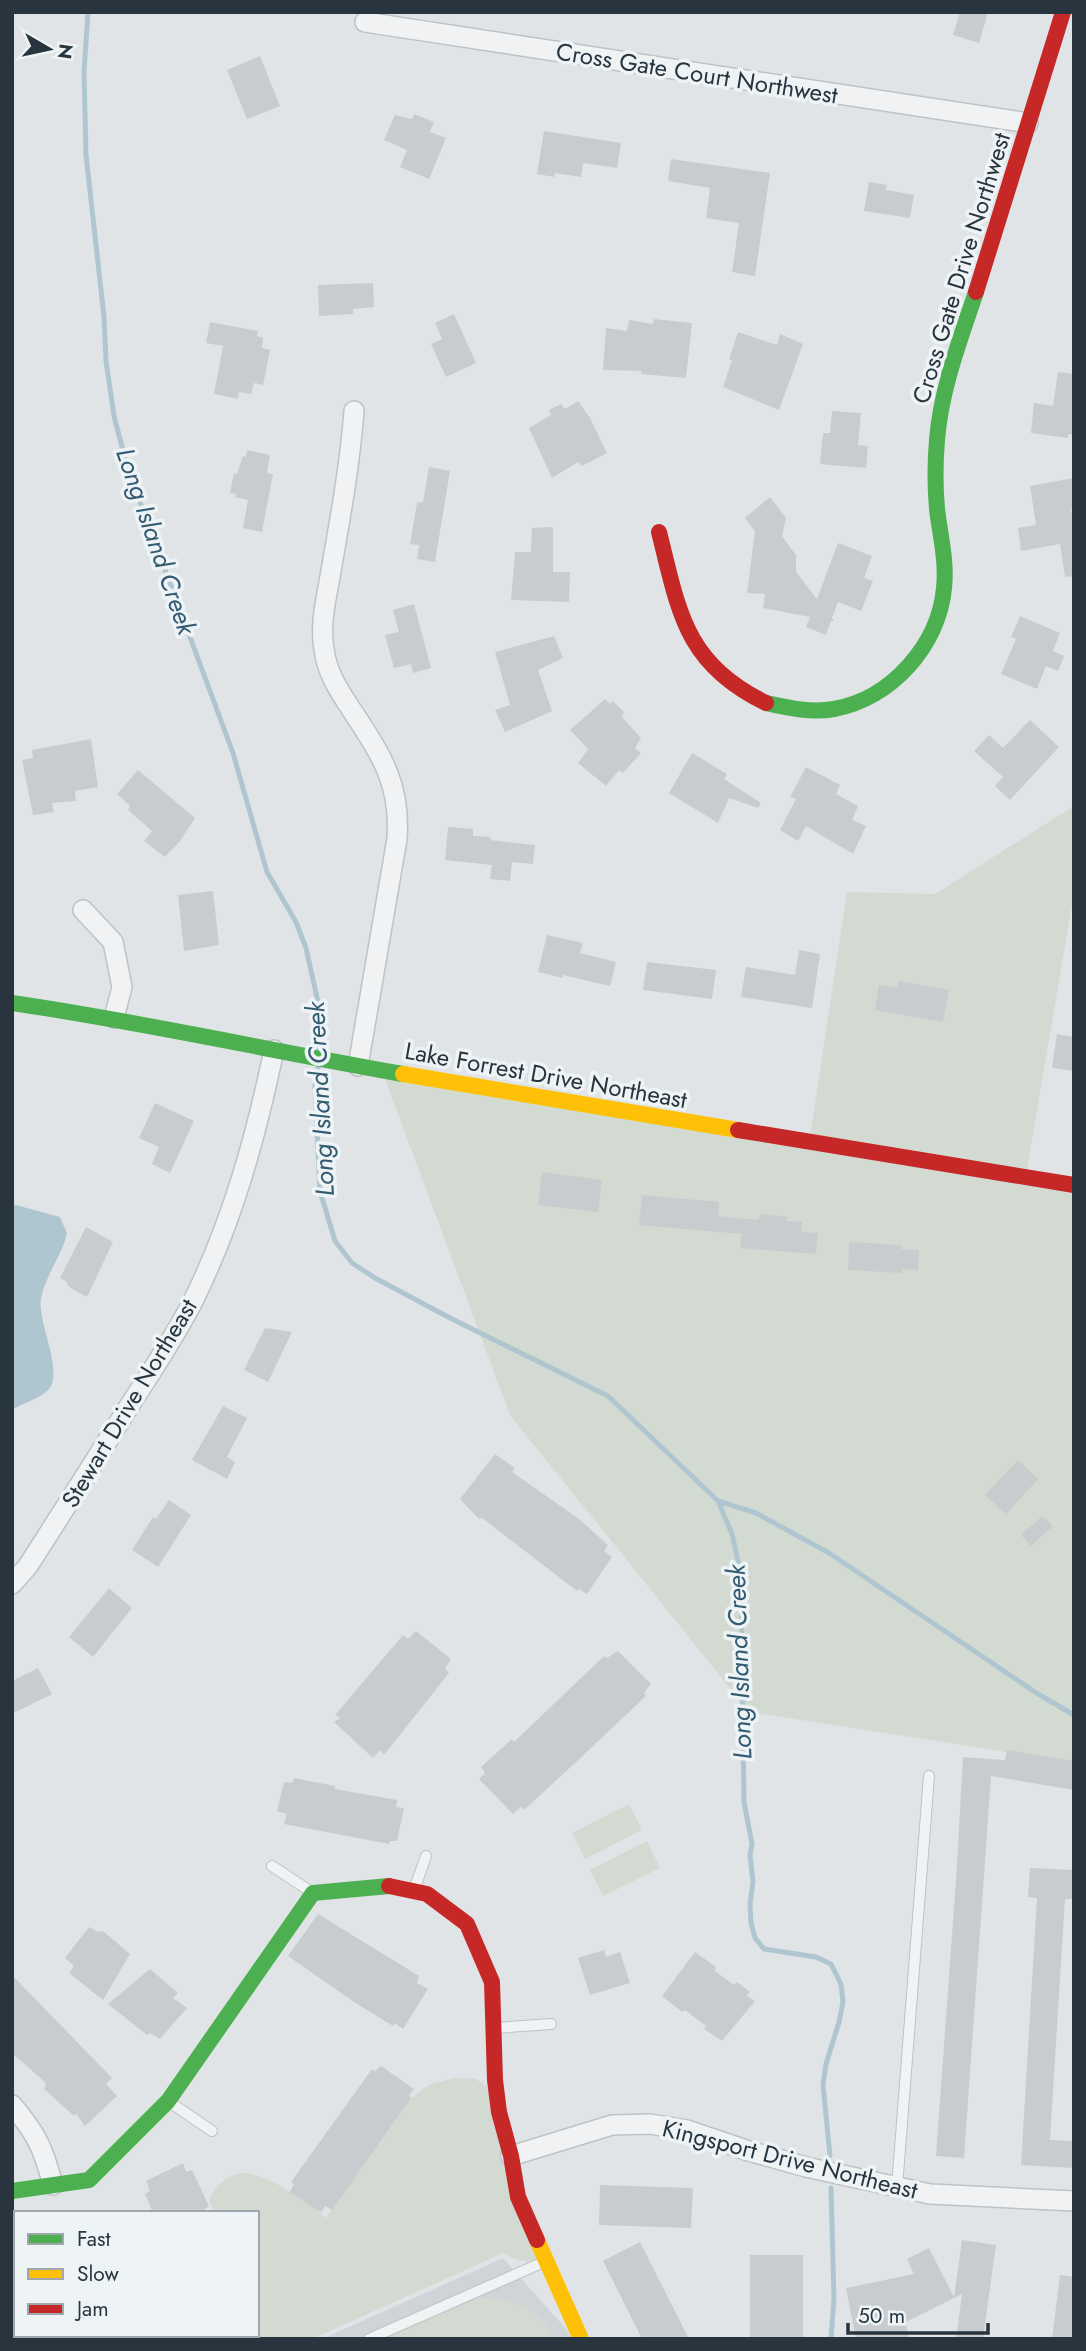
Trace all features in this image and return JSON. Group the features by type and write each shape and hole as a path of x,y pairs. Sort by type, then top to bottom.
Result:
{"street":[{"name":"Cross Gate Drive Northwest","path":"659,532 681,612 692,639 717,672 748,695 792,710 834,710 875,696 908,670 933,631 945,587 945,556 934,471 941,402 1063,12"},
{"name":"Cross Gate Court Northwest","path":"365,22 1028,123"},
{"path":"354,411 351,453 324,618 323,647 335,685 378,749 388,769 396,795 398,819 397,839 359,1066"},
{"path":"83,910 113,942 122,987 114,1018"},
{"name":"Lake Forrest Drive Northeast","path":"12,1003 114,1018 284,1053 548,1099 1074,1185"},
{"name":"Stewart Drive Northeast","path":"12,1584 28,1566 172,1339 194,1298 221,1238 261,1112 284,1053"},
{"path":"12,2191 89,2180 167,2101 313,1893 387,1886 414,1890 427,1894 467,1924 492,1982 495,2080 499,2112 511,2155 518,2197 581,2339"},
{"path":"12,2105 33,2130 46,2158 53,2185"},
{"name":"Kingsport Drive Northeast","path":"511,2155 612,2125 650,2124 687,2130 806,2167 930,2194 1074,2202"}],"lane":[{"path":"897,2187 929,1776"},
{"path":"414,1890 426,1856"},
{"path":"272,1866 313,1893"},
{"path":"495,2028 551,2024"},
{"path":"167,2101 212,2131"},
{"path":"369,2339 546,2261"}],"shaded area":[{"path":"1074,806 1074,893 1025,1181 1074,1190 1074,1762 749,1712 510,1415 381,1068 809,1143 847,892 935,894"},
{"path":"629,1804 642,1830 585,1859 572,1833"},
{"path":"647,1841 660,1868 603,1896 590,1870"},
{"path":"455,2078 476,2079 487,2087 546,2261 524,2261 503,2253 312,2339 12,2339 14,2276 14,2337 259,2337 259,2211 214,2211 209,2200 215,2190 231,2176 252,2174 287,2190 326,2218 411,2098 430,2084"},
{"path":"503,2258 567,2330 571,2339 322,2339"},
{"path":"489,2297 519,2304 536,2314 554,2339 382,2339 478,2298"}],"water":[{"path":"12,1204 60,1217 67,1233 41,1298 43,1321 53,1362 52,1384 42,1395 12,1410"}],"building":[{"path":"960,12 988,12 979,43 953,35"},
{"path":"260,56 280,106 247,119 227,70"},
{"path":"414,114 434,122 430,132 446,138 429,179 400,167 407,150 384,140 395,115 412,119"},
{"path":"544,131 621,143 617,168 583,163 581,177 555,173 554,177 537,174"},
{"path":"671,159 770,173 755,276 732,272 739,223 706,218 710,188 668,181"},
{"path":"869,182 887,185 886,190 914,195 910,218 864,211"},
{"path":"373,283 374,307 353,309 353,314 319,316 318,285"},
{"path":"454,314 476,363 446,377 431,344 442,339 435,323"},
{"path":"654,319 692,323 686,378 641,374 642,371 603,370 606,328 627,331 629,320 653,324"},
{"path":"210,322 258,331 257,336 263,338 262,348 270,350 263,385 254,383 251,394 239,392 238,399 214,394 223,346 206,343"},
{"path":"738,332 777,345 780,334 803,344 779,410 723,387"},
{"path":"1058,372 1074,374 1074,435 1068,434 1068,438 1031,433 1034,403 1053,406"},
{"path":"578,401 590,418 607,453 582,466 578,462 552,478 529,428 551,415 549,410 561,404 565,409"},
{"path":"832,411 861,413 858,445 868,446 866,468 820,464 823,433 830,433"},
{"path":"247,450 270,455 267,473 273,474 262,532 243,528 248,500 230,493 234,473 237,474"},
{"path":"429,467 450,471 435,562 417,559 419,545 410,544 417,503 423,502"},
{"path":"1074,478 1074,510 1071,510 1074,526 1074,576 1065,577 1060,544 1021,551 1018,528 1036,525 1030,486"},
{"path":"770,497 786,518 782,536 796,555 796,572 817,599 838,543 872,556 864,578 873,581 861,611 838,602 832,618 834,621 831,621 826,635 806,627 810,617 763,608 765,594 747,593 755,531 745,518"},
{"path":"553,527 553,572 570,572 569,602 511,600 515,552 531,552 532,528"},
{"path":"414,604 431,668 413,673 411,664 394,668 385,635 399,632 393,610"},
{"path":"1020,616 1060,633 1053,651 1064,656 1058,671 1046,666 1037,689 1001,674 1016,639 1011,637"},
{"path":"554,636 563,658 538,670 552,711 505,732 495,710 510,705 495,652"},
{"path":"605,699 610,704 613,701 624,712 622,717 641,738 635,748 641,753 623,773 619,770 606,786 578,763 588,749 570,730"},
{"path":"1030,720 1059,747 1010,800 995,786 1003,777 974,751 989,735 1003,748"},
{"path":"91,739 98,787 75,791 76,801 52,803 54,812 33,815 22,760 33,758 32,750"},
{"path":"692,753 727,774 724,779 761,803 758,808 729,798 718,823 669,793"},
{"path":"806,767 840,785 836,794 858,806 852,820 866,826 853,854 806,826 798,841 780,830 796,799 790,797"},
{"path":"138,770 195,818 180,841 165,857 144,841 152,831 128,810 130,806 117,794"},
{"path":"448,827 473,829 473,836 491,837 490,840 535,845 533,864 512,862 510,881 490,879 492,865 445,860"},
{"path":"213,891 219,945 184,951 178,895"},
{"path":"547,935 583,943 580,953 616,962 610,986 538,972"},
{"path":"799,950 820,954 812,1008 741,997 746,967 795,975"},
{"path":"647,962 716,970 712,999 643,990"},
{"path":"898,981 949,990 943,1022 875,1010 879,985 897,988"},
{"path":"1057,1034 1074,1037 1074,1071 1052,1068"},
{"path":"155,1103 194,1121 170,1173 152,1164 159,1147 139,1138"},
{"path":"542,1172 602,1180 598,1212 538,1205"},
{"path":"642,1195 719,1202 718,1216 758,1220 761,1214 802,1222 801,1232 818,1233 816,1254 740,1248 742,1234 639,1225"},
{"path":"86,1227 113,1242 87,1297 69,1287 66,1281 60,1278"},
{"path":"849,1242 901,1245 901,1249 919,1250 918,1270 902,1269 901,1273 848,1270"},
{"path":"265,1328 292,1332 268,1382 244,1370"},
{"path":"223,1406 247,1418 227,1457 235,1462 227,1479 192,1460"},
{"path":"495,1454 515,1468 512,1472 579,1519 608,1545 604,1551 612,1557 587,1594 579,1589 577,1591 482,1518 479,1519 460,1499"},
{"path":"1018,1460 1038,1479 1006,1514 985,1495"},
{"path":"169,1500 191,1515 158,1567 132,1550 153,1517 156,1519"},
{"path":"1042,1516 1053,1526 1031,1546 1021,1535"},
{"path":"109,1588 132,1608 93,1657 69,1637"},
{"path":"416,1631 451,1659 445,1668 449,1673 384,1755 380,1750 373,1758 334,1722 340,1718 335,1715 403,1635 408,1639"},
{"path":"618,1651 651,1684 644,1693 646,1696 524,1810 521,1807 513,1814 479,1779 485,1773 481,1767 512,1739 514,1742 604,1656 607,1658"},
{"path":"38,1668 52,1694 12,1714 12,1681"},
{"path":"1007,1750 1074,1761 1074,1790 991,1776 964,2158 936,2156 963,1757 1005,1760"},
{"path":"294,1778 335,1786 335,1789 397,1800 396,1807 404,1808 397,1841 390,1841 389,1844 284,1824 287,1814 277,1811 284,1782 292,1783"},
{"path":"1030,1868 1074,1870 1074,1899 1065,1899 1050,2140 1074,2141 1074,2168 1021,2165 1037,1898 1028,1897"},
{"path":"318,1914 419,1976 417,1983 428,1989 403,2029 395,2023 393,2026 354,2002 288,1956"},
{"path":"89,1927 98,1932 103,1931 130,1954 103,2000 69,1973 74,1966 65,1958"},
{"path":"604,1950 606,1957 620,1952 630,1983 590,1995 578,1958"},
{"path":"695,1952 716,1967 715,1971 734,1985 737,1982 750,1992 747,1996 755,2001 722,2041 704,2029 706,2026 685,2010 682,2012 662,1996"},
{"path":"150,1969 178,1993 173,1998 187,2008 160,2039 150,2033 147,2035 108,2004"},
{"path":"12,1975 112,2078 106,2084 117,2096 85,2126 76,2114 74,2116 44,2089 46,2083 12,2053"},
{"path":"381,2066 414,2089 409,2095 411,2098 332,2210 325,2206 321,2213 290,2192 294,2184 291,2182 372,2069 375,2071"},
{"path":"183,2163 186,2172 192,2170 209,2206 203,2211 152,2211 145,2194 150,2191 146,2181"},
{"path":"600,2185 693,2188 691,2228 599,2225"},
{"path":"962,2240 996,2245 983,2339 956,2339 962,2294 906,2322 909,2339 856,2339 846,2288 914,2274 907,2259 929,2248 954,2297"},
{"path":"640,2242 689,2339 642,2339 603,2261"},
{"path":"750,2255 803,2255 803,2339 750,2339"},
{"path":"1060,2275 1074,2277 1074,2339 1052,2339"}],"waterway":[{"name":"Long Island Creek","path":"88,12 84,72 86,155 114,416 128,470 233,753 267,872 296,922 306,948 318,1002 319,1051"},
{"name":"Long Island Creek","path":"318,1067 315,1086 320,1191 335,1241 352,1263 452,1319 608,1396 718,1501 732,1534 741,1589 744,1802 752,1844 751,1923 755,1938 764,1949 816,1957 831,1964 841,1984 843,2002 823,2085 830,2156"},
{"path":"718,1501 756,1513 829,1553 1038,1694 1074,1715"},
{"name":"Long Island Creek","path":"831,2188 834,2298 831,2339"}],"traffic: fast":[{"path":"766,703 817,710 855,703 875,694 893,681 922,649 933,630 945,578 936,492 939,421 952,365 976,292"},
{"path":"12,1003 403,1074"},
{"path":"12,2191 89,2180 168,2101 313,1893 389,1886"}],"traffic: slow":[{"path":"403,1074 738,1130"},
{"path":"537,2240 581,2339"}],"traffic: jam":[{"path":"976,292 1063,12"},
{"path":"659,532 680,611 702,653 739,688 766,703"},
{"path":"738,1130 1074,1185"},
{"path":"389,1886 427,1894 467,1924 492,1982 495,2080 499,2112 511,2156 518,2197 537,2240"}]}
